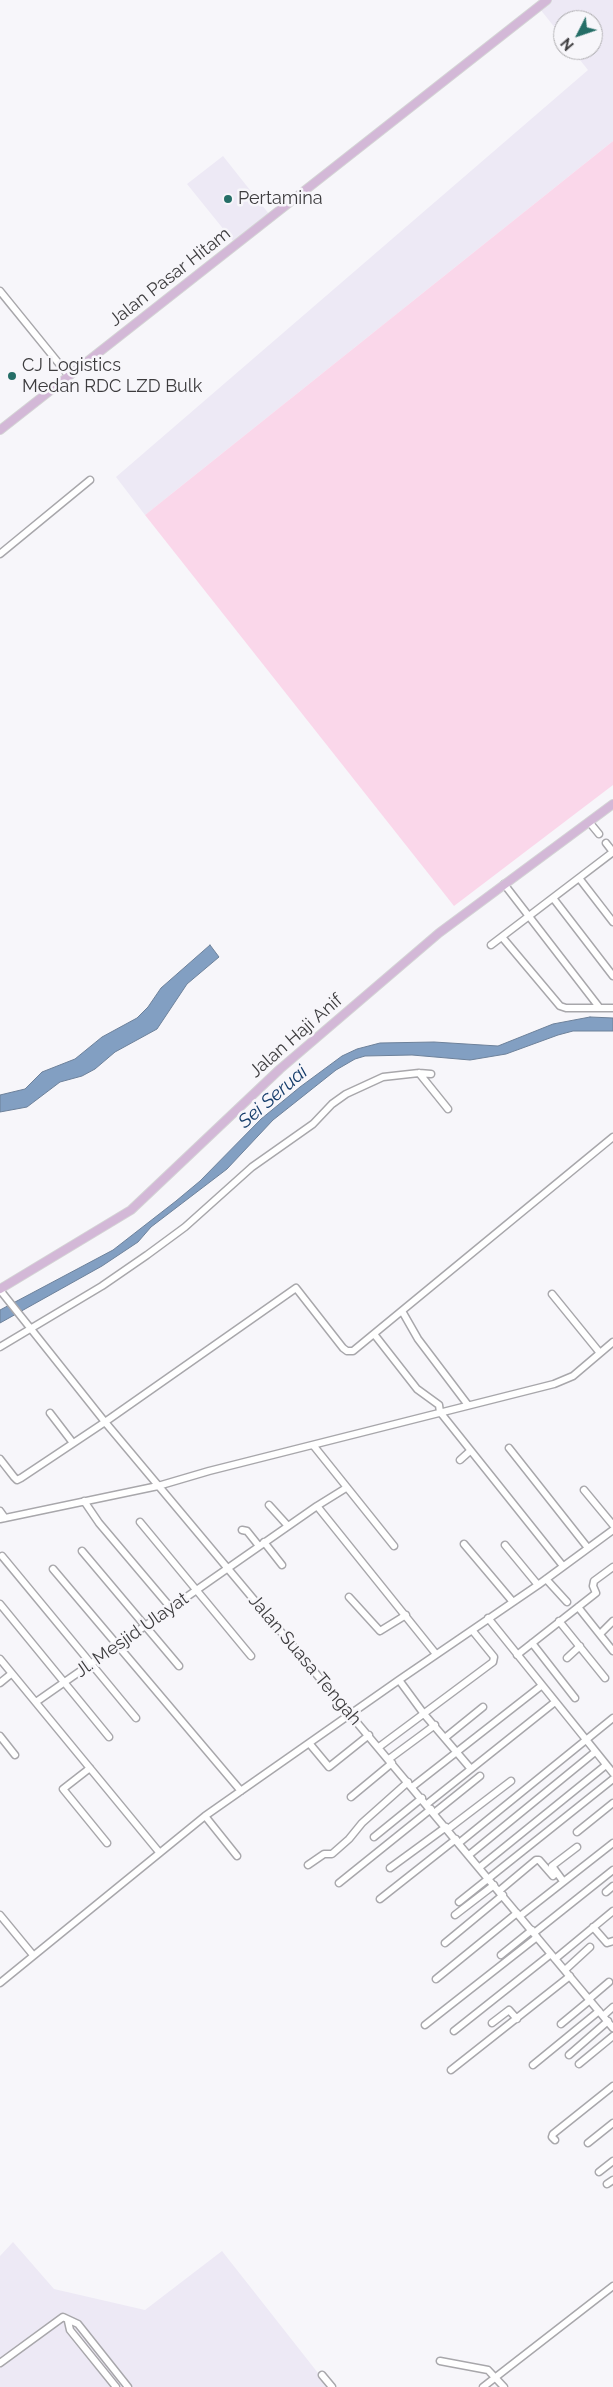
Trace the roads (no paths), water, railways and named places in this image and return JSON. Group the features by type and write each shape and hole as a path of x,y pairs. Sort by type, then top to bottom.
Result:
{"main road":[{"name":"Jalan Pasar Hitam","path":"0,430 538,3 547,0"},
{"name":"Jalan Haji Anif","path":"0,1289 131,1210 306,1046 439,933 613,804"}],"street":[{"path":"0,291 69,376"},
{"path":"0,554 90,480"},
{"path":"590,822 599,834"},
{"path":"491,945 613,852 606,843"},
{"path":"579,878 613,922"},
{"path":"504,884 599,1007"},
{"path":"553,898 613,976"},
{"path":"502,937 560,1006 566,1008 613,1008"},
{"path":"0,1347 148,1255 185,1227 252,1167 313,1124 332,1104 346,1094 383,1077 419,1073 431,1074"},
{"path":"419,1073 448,1109"},
{"path":"0,1459 18,1480 105,1422 296,1288 344,1350 353,1351 613,1137"},
{"name":"Jalan Suasa Tengah","path":"0,1289 30,1329 158,1486 379,1746 613,2028"},
{"path":"552,1294 600,1353"},
{"path":"402,1311 418,1339 468,1404"},
{"path":"374,1334 417,1389 440,1405 440,1412 563,1566"},
{"path":"0,1511 2,1519 85,1504 468,1404 564,1381 613,1342"},
{"path":"50,1413 74,1443"},
{"path":"313,1445 394,1546"},
{"path":"509,1448 588,1548"},
{"path":"460,1460 470,1451"},
{"name":"Jl. Mesjid Ulayat","path":"36,1702 227,1568 346,1488"},
{"path":"584,1490 613,1525"},
{"path":"85,1504 170,1608"},
{"path":"269,1505 288,1526"},
{"path":"317,1506 436,1654"},
{"path":"140,1522 251,1656"},
{"path":"242,1530 262,1544 282,1565"},
{"path":"0,1983 205,1816 311,1745 399,1680 538,1585 588,1548 612,1534"},
{"path":"464,1544 513,1602"},
{"path":"505,1545 538,1585"},
{"path":"82,1551 178,1666"},
{"path":"2,1556 136,1718"},
{"path":"517,1655 596,1593 592,1586 594,1581 613,1567"},
{"path":"53,1569 241,1791"},
{"path":"546,1579 567,1602"},
{"path":"349,1597 378,1630 383,1630 406,1615"},
{"path":"0,1604 109,1737"},
{"path":"578,1606 613,1651"},
{"path":"480,1868 610,1768 541,1686 488,1618"},
{"path":"560,1621 605,1678"},
{"path":"600,1634 613,1621"},
{"path":"379,1746 494,1660 472,1630"},
{"path":"532,1643 575,1698"},
{"path":"567,1658 580,1646"},
{"path":"0,1659 159,1852"},
{"path":"0,1683 11,1674"},
{"path":"399,1680 424,1714 446,1737 471,1769"},
{"path":"308,1866 324,1854 332,1854 362,1823 410,1784 457,1751 541,1686"},
{"path":"431,1809 471,1769 555,1702"},
{"path":"446,1737 483,1707"},
{"path":"380,1899 458,1841 613,1718"},
{"path":"351,1797 435,1725"},
{"path":"311,1745 329,1767 369,1735"},
{"path":"0,1736 15,1756"},
{"path":"469,1855 595,1752"},
{"path":"90,1768 63,1790 107,1843"},
{"path":"339,1883 431,1809 480,1776"},
{"path":"459,1902 613,1779"},
{"path":"390,1868 511,1781"},
{"path":"374,1836 422,1798"},
{"path":"577,1832 613,1803"},
{"path":"205,1816 237,1856"},
{"path":"436,1979 613,1843"},
{"path":"564,1881 552,1866 577,1847"},
{"path":"445,1943 536,1860 539,1860 553,1876 556,1873"},
{"path":"425,2025 613,1870"},
{"path":"455,1915 494,1885"},
{"path":"606,1892 613,1886"},
{"path":"454,2031 613,1911"},
{"path":"0,1915 33,1955"},
{"path":"593,1927 607,1943 613,1941"},
{"path":"500,1955 534,1934"},
{"path":"564,1970 590,1947"},
{"path":"451,2070 570,1976"},
{"path":"561,2024 609,1982"},
{"path":"569,2055 613,2007"},
{"path":"492,2023 509,2010 517,2019"},
{"path":"533,2065 603,2016"},
{"path":"579,2064 613,2036"},
{"path":"554,2140 553,2134 613,2086"},
{"path":"588,2144 613,2123"},
{"path":"599,2172 613,2161"},
{"path":"483,2387 613,2286"},
{"path":"0,2363 63,2317 68,2321 78,2324 128,2387"},
{"path":"68,2321 70,2330 116,2387"},
{"path":"440,2361 488,2370 504,2387"},
{"path":"322,2375 332,2387"}],"water":[{"path":"210,945 219,957 187,984 157,1029 115,1052 95,1069 82,1076 60,1082 27,1107 0,1112 0,1095 25,1089 42,1072 75,1059 102,1037 137,1018 148,1007 161,988"},
{"path":"590,1017 613,1018 613,1031 573,1031 506,1054 470,1060 412,1055 365,1056 355,1059 336,1070 273,1120 227,1169 151,1227 138,1242 102,1266 0,1323 0,1310 113,1250 176,1201 200,1181 261,1119 342,1056 357,1049 380,1043 434,1042 498,1046 553,1024"}],"place":[{"name":"Pertamina","path":"228,199"},
{"name":"CJ Logistics Medan RDC LZD Bulk","path":"12,376"}],"water label":[{"name":"Sei Seruai","path":"273,1097"}]}
